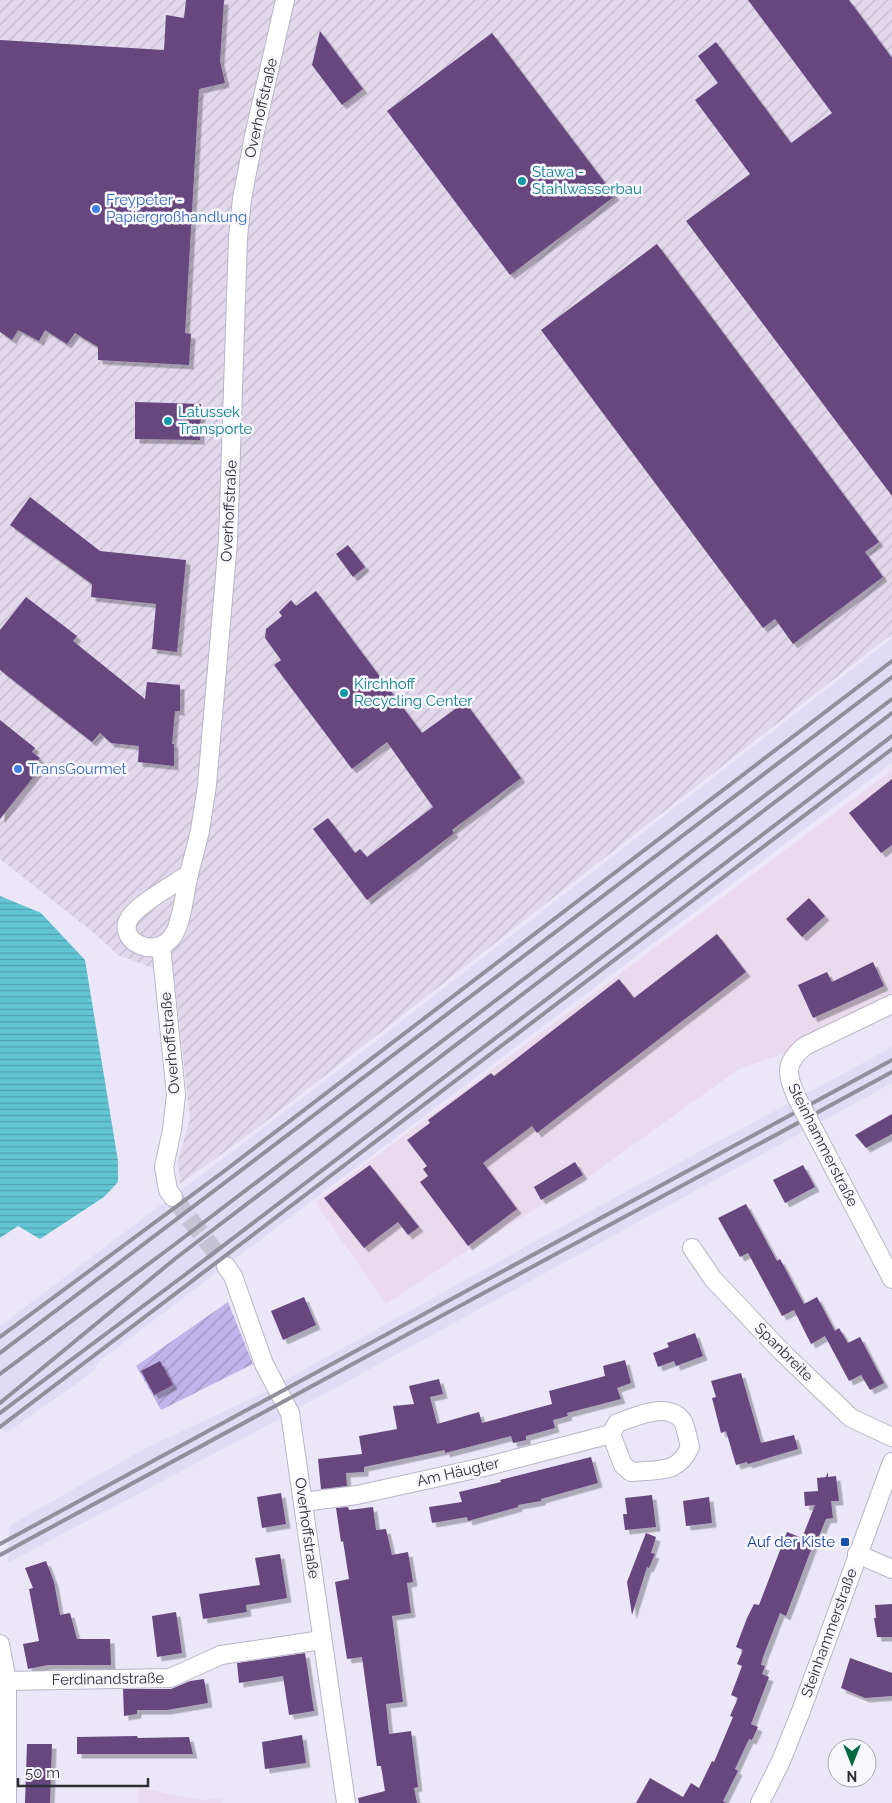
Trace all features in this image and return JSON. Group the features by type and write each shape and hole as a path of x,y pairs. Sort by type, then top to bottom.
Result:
{"street":[{"name":"Overhoffstraße","path":"173,1197 168,1190 164,1167 172,1130 176,1095 161,946 173,935 178,924 200,831 207,785 227,551 238,238 241,209 254,136 286,0"},
{"path":"161,946 145,947 130,938 127,930 128,919 139,907 189,874"},
{"name":"Steinhammerstraße","path":"892,1004 805,1046 795,1054 789,1063 788,1074 797,1098 892,1279"},
{"name":"Spanbreite","path":"692,1248 713,1278 782,1352 851,1418 892,1437"},
{"name":"Overhoffstraße","path":"226,1266 233,1276 267,1372 290,1413 346,1803"},
{"name":"Am Häugter","path":"303,1502 357,1495 611,1434 618,1423 658,1411 672,1413 682,1421 690,1447 684,1460 674,1468 631,1472 623,1465 611,1434"},
{"name":"Steinhammerstraße","path":"760,1803 781,1761 801,1711 892,1462"},
{"path":"857,1554 892,1569"},
{"name":"Ferdinandstraße","path":"7,1681 170,1678 221,1655 322,1640"},
{"path":"0,1644 7,1681 4,1720 7,1803"}],"shaded area":[{"path":"0,0 892,0 892,634 255,1130 180,1184 178,1161 190,1119 174,976 118,955 94,933 0,859"},
{"path":"892,638 892,763 100,1361 93,1372 6,1433 0,1426 0,1326 335,1073"},
{"path":"892,770 892,1004 805,1046 739,1069 591,1175 462,1254 386,1304 315,1202"},
{"path":"892,1047 892,1083 297,1409 282,1382 570,1222"},
{"path":"228,1302 253,1364 161,1410 136,1366"},
{"path":"269,1390 285,1416 8,1563 9,1526 144,1449"},
{"path":"139,1788 202,1800 221,1799 221,1803 139,1803"}],"water":[{"path":"0,896 41,913 85,960 118,1161 118,1182 104,1197 40,1239 18,1226 0,1238"}],"building":[{"name":"Freypeter - Papiergroßhandlung","path":"186,0 224,0 220,61 225,83 199,89 185,333 191,334 189,365 98,360 98,347 75,333 67,344 45,330 39,341 18,330 12,340 0,332 0,40 164,50 166,15 184,18"},
{"path":"748,0 849,0 892,58 892,496 686,221 750,174 695,100 718,83 698,56 716,42 791,143 832,113"},
{"path":"320,31 363,89 342,105 312,65"},
{"name":"Stawa - Stahlwasserbau","path":"492,33 615,196 510,275 387,111"},
{"path":"657,244 879,542 865,552 883,577 793,644 775,619 763,628 541,330"},
{"name":"Latussek Transporte","path":"135,402 201,404 200,440 135,439"},
{"path":"30,497 100,551 186,560 177,652 152,649 156,604 91,597 92,584 10,525"},
{"path":"348,545 365,567 353,577 336,554"},
{"path":"316,591 422,733 465,702 521,778 452,830 454,833 367,900 313,829 328,818 355,853 360,849 367,857 433,807 387,742 352,769 274,665 281,660 265,638 266,629 282,616 279,612 291,600 296,606"},
{"path":"26,597 77,636 73,641 145,699 147,682 180,685 180,711 175,711 172,744 174,744 174,766 138,762 139,746 111,743 100,733 92,742 0,670 0,630"},
{"name":"TransGourmet","path":"0,720 35,748 32,752 40,758 33,768 38,771 0,819"},
{"path":"892,779 892,845 881,853 849,813"},
{"path":"809,898 825,916 802,937 786,919"},
{"path":"717,934 746,972 537,1133 532,1126 483,1163 517,1209 468,1246 420,1182 428,1176 423,1169 427,1166 407,1140 430,1123 428,1120 491,1073 494,1076 619,979 634,998"},
{"path":"873,962 884,986 813,1018 798,985 827,972 832,982"},
{"path":"892,1114 892,1134 866,1148 855,1135"},
{"path":"575,1162 583,1175 541,1200 534,1187"},
{"path":"370,1165 419,1227 408,1235 398,1222 364,1248 324,1198"},
{"path":"803,1165 815,1187 785,1203 773,1180"},
{"path":"746,1204 777,1261 780,1259 804,1304 817,1297 835,1331 839,1328 848,1343 860,1337 884,1383 870,1390 861,1375 849,1381 825,1336 811,1344 794,1310 782,1316 748,1253 740,1257 718,1218"},
{"path":"304,1297 316,1325 283,1340 271,1311"},
{"path":"695,1333 703,1356 676,1366 674,1361 658,1367 653,1353 669,1347 667,1343"},
{"path":"625,1360 631,1383 617,1388 621,1399 567,1413 568,1416 553,1420 555,1428 526,1436 526,1440 513,1443 511,1436 445,1453 445,1450 364,1467 364,1472 346,1473 347,1486 321,1489 318,1459 362,1454 359,1436 397,1429 393,1406 414,1404 409,1386 439,1379 443,1394 430,1397 437,1424 479,1412 482,1423 552,1404 549,1391 605,1376 603,1366"},
{"path":"160,1361 173,1385 154,1395 141,1371"},
{"path":"741,1373 761,1443 794,1435 798,1449 748,1464 747,1462 736,1465 726,1431 721,1433 712,1398 716,1397 711,1381"},
{"path":"591,1457 598,1483 468,1521 467,1517 432,1523 429,1507 462,1502 459,1492"},
{"path":"828,1472 828,1477 836,1476 839,1501 831,1501 833,1518 826,1519 816,1543 814,1542 786,1616 780,1613 763,1657 761,1665 765,1666 762,1674 769,1677 751,1724 758,1727 752,1740 749,1739 735,1769 738,1771 723,1801 726,1803 636,1803 650,1778 683,1797 691,1783 699,1788 712,1761 714,1762 733,1717 730,1716 738,1698 731,1695 742,1666 737,1664 743,1650 736,1647 747,1618 754,1604 759,1605 787,1532 802,1538 815,1505 805,1506 804,1492 818,1491 817,1478 826,1477"},
{"path":"281,1493 286,1524 262,1528 257,1497"},
{"path":"652,1495 656,1527 625,1530 623,1514 627,1514 625,1498"},
{"path":"709,1497 712,1523 686,1526 683,1501"},
{"path":"348,1507 349,1510 373,1507 376,1530 386,1529 392,1555 408,1552 413,1582 407,1583 411,1613 392,1616 403,1702 386,1704 389,1734 411,1731 418,1787 414,1788 417,1803 359,1803 358,1798 385,1791 381,1766 377,1766 362,1657 347,1659 335,1582 349,1579 336,1508"},
{"path":"646,1533 656,1537 651,1553 655,1554 649,1568 647,1567 632,1615 627,1582"},
{"path":"280,1554 287,1598 246,1605 247,1612 203,1619 199,1594 260,1585 255,1558"},
{"path":"46,1561 54,1582 60,1615 70,1613 77,1639 110,1639 111,1665 48,1665 28,1669 23,1644 39,1641 29,1589 33,1588 25,1568"},
{"path":"892,1604 892,1637 877,1637 874,1618 876,1618 875,1605"},
{"path":"176,1612 182,1653 157,1657 152,1616"},
{"path":"305,1653 314,1711 289,1715 283,1676 239,1683 237,1663"},
{"path":"850,1658 892,1673 892,1696 865,1698 841,1688"},
{"path":"204,1679 208,1703 167,1710 137,1710 137,1714 124,1716 123,1689 171,1689 190,1681"},
{"path":"302,1735 306,1763 265,1769 262,1742"},
{"path":"137,1736 138,1738 189,1737 193,1754 77,1754 77,1737"},
{"path":"27,1744 52,1744 50,1803 25,1803"}],"tunnel":[{"path":"173,1197 226,1266"}],"railway":[{"path":"0,1337 223,1172 892,661"},
{"path":"0,1353 892,677"},
{"path":"0,1374 170,1248 892,699"},
{"path":"0,1403 176,1258 892,713"},
{"path":"0,1413 186,1274 892,736"},
{"path":"0,1427 892,749"},
{"path":"0,1544 892,1060"},
{"path":"0,1555 892,1072"}],"place":[{"name":"Stawa - Stahlwasserbau","path":"522,181"},
{"name":"Freypeter - Papiergroßhandlung","path":"96,209"},
{"name":"Latussek Transporte","path":"168,421"},
{"name":"Kirchhoff Recycling Center","path":"344,693"},
{"name":"TransGourmet","path":"18,769"},
{"name":"Auf der Kiste","path":"845,1542"}]}
